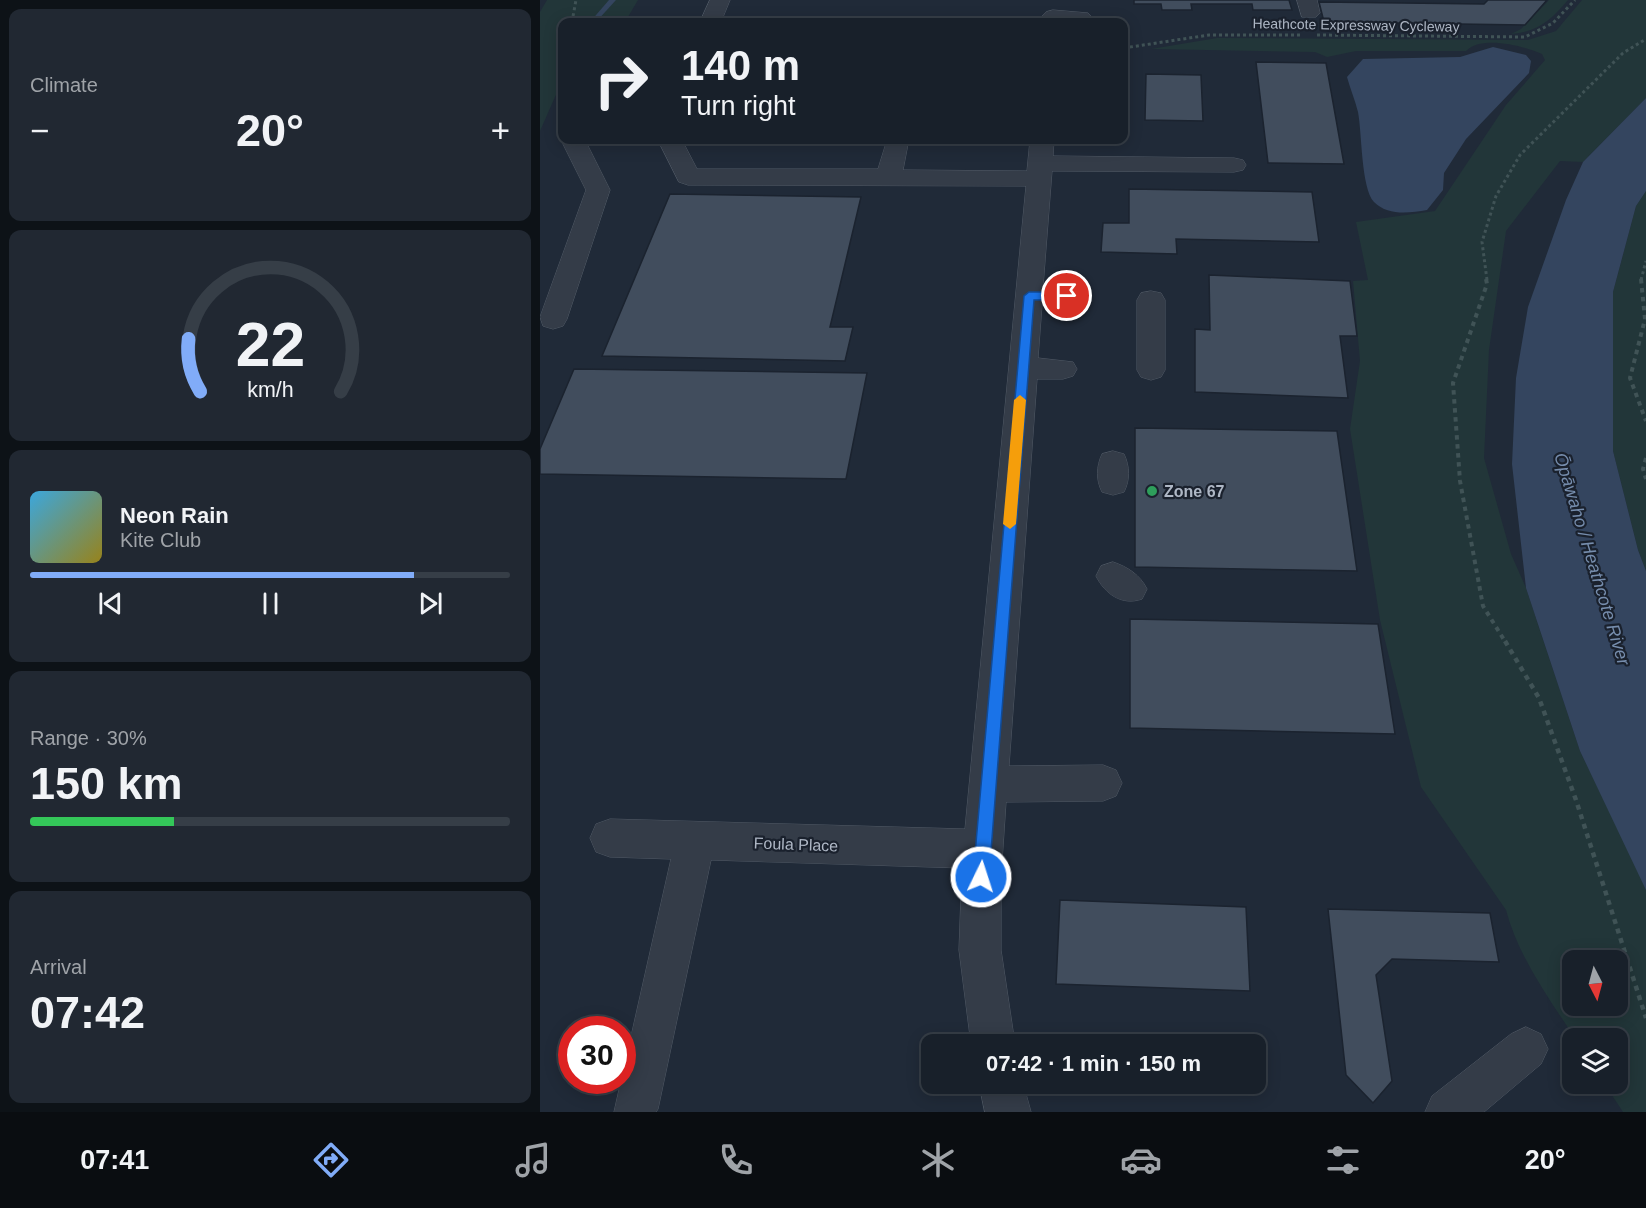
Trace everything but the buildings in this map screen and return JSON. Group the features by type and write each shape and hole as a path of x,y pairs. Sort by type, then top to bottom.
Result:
{"street":[{"path":"713,18 720,0"},
{"path":"1053,13 1081,16"},
{"path":"553,319 598,190 575,144"},
{"path":"672,144 688,177 888,177 1041,160 1234,165"},
{"path":"888,177 896,144"},
{"path":"992,1034 980,950 983,849 1041,160"},
{"path":"1029,296 1067,296"},
{"path":"1151,300 1151,370"},
{"path":"1023,368 1063,369"},
{"path":"987,784 1103,783"},
{"name":"Foula Place","path":"609,838 983,849"},
{"path":"635,1108 695,841"},
{"path":"1448,1112 1526,1049"},
{"path":"1004,1094 1008,1112"}],"path":[{"path":"572,18 576,0"},
{"name":"Heathcote Expressway Cycleway","path":"1317,35 1525,37 1541,32 1557,22 1575,0"},
{"name":"Heathcote Expressway Cycleway","path":"1128,47 1209,35 1305,35"},
{"path":"1646,39 1623,52 1520,155 1496,196 1482,242 1487,284 1453,383 1460,481 1483,606 1539,698 1576,800 1646,1018"},
{"path":"1646,261 1640,284 1645,319 1630,378 1646,421"},
{"path":"1646,458 1643,469 1646,479"}],"green space":[{"path":"547,0 638,0 627,18 558,18 558,90 540,131 540,12"},
{"path":"1549,0 1568,0 1543,24 1529,31 1511,34 1521,29"},
{"path":"1582,0 1646,0 1646,98 1583,162 1560,161 1506,231 1489,350 1484,458 1511,554 1526,588 1580,751 1646,887 1646,1112 1623,1112 1611,1094 1628,1094 1628,1028 1568,1028 1526,960 1506,910 1421,787 1380,620 1350,429 1360,361 1353,281 1368,280 1356,222 1435,211 1506,105 1545,60 1542,54 1534,51 1514,45 1492,43 1473,46 1466,51 1356,51 1327,57 1315,52 1151,49 1217,38 1528,40 1556,31"},
{"path":"1646,191 1646,571 1638,550 1613,451 1613,292 1636,206"}],"water":[{"path":"1493,47 1526,55 1531,61 1529,73 1466,139 1444,173 1443,190 1427,210 1392,211 1374,202 1367,185 1358,112 1347,77 1363,59 1460,57"},
{"name":"Ōpāwaho / Heathcote River","path":"1646,98 1646,191 1636,206 1613,292 1613,451 1638,550 1646,571 1646,890 1580,751 1526,588 1512,464 1516,378 1528,307 1566,200 1583,162"}],"waterway":[{"path":"597,18 613,0"}],"slow traffic":[{"path":"1010,524 1020,400"}],"place":[{"name":"Zone 67","path":"1152,491"}],"route":[{"path":"981,877 1029,296 1067,296"}]}
